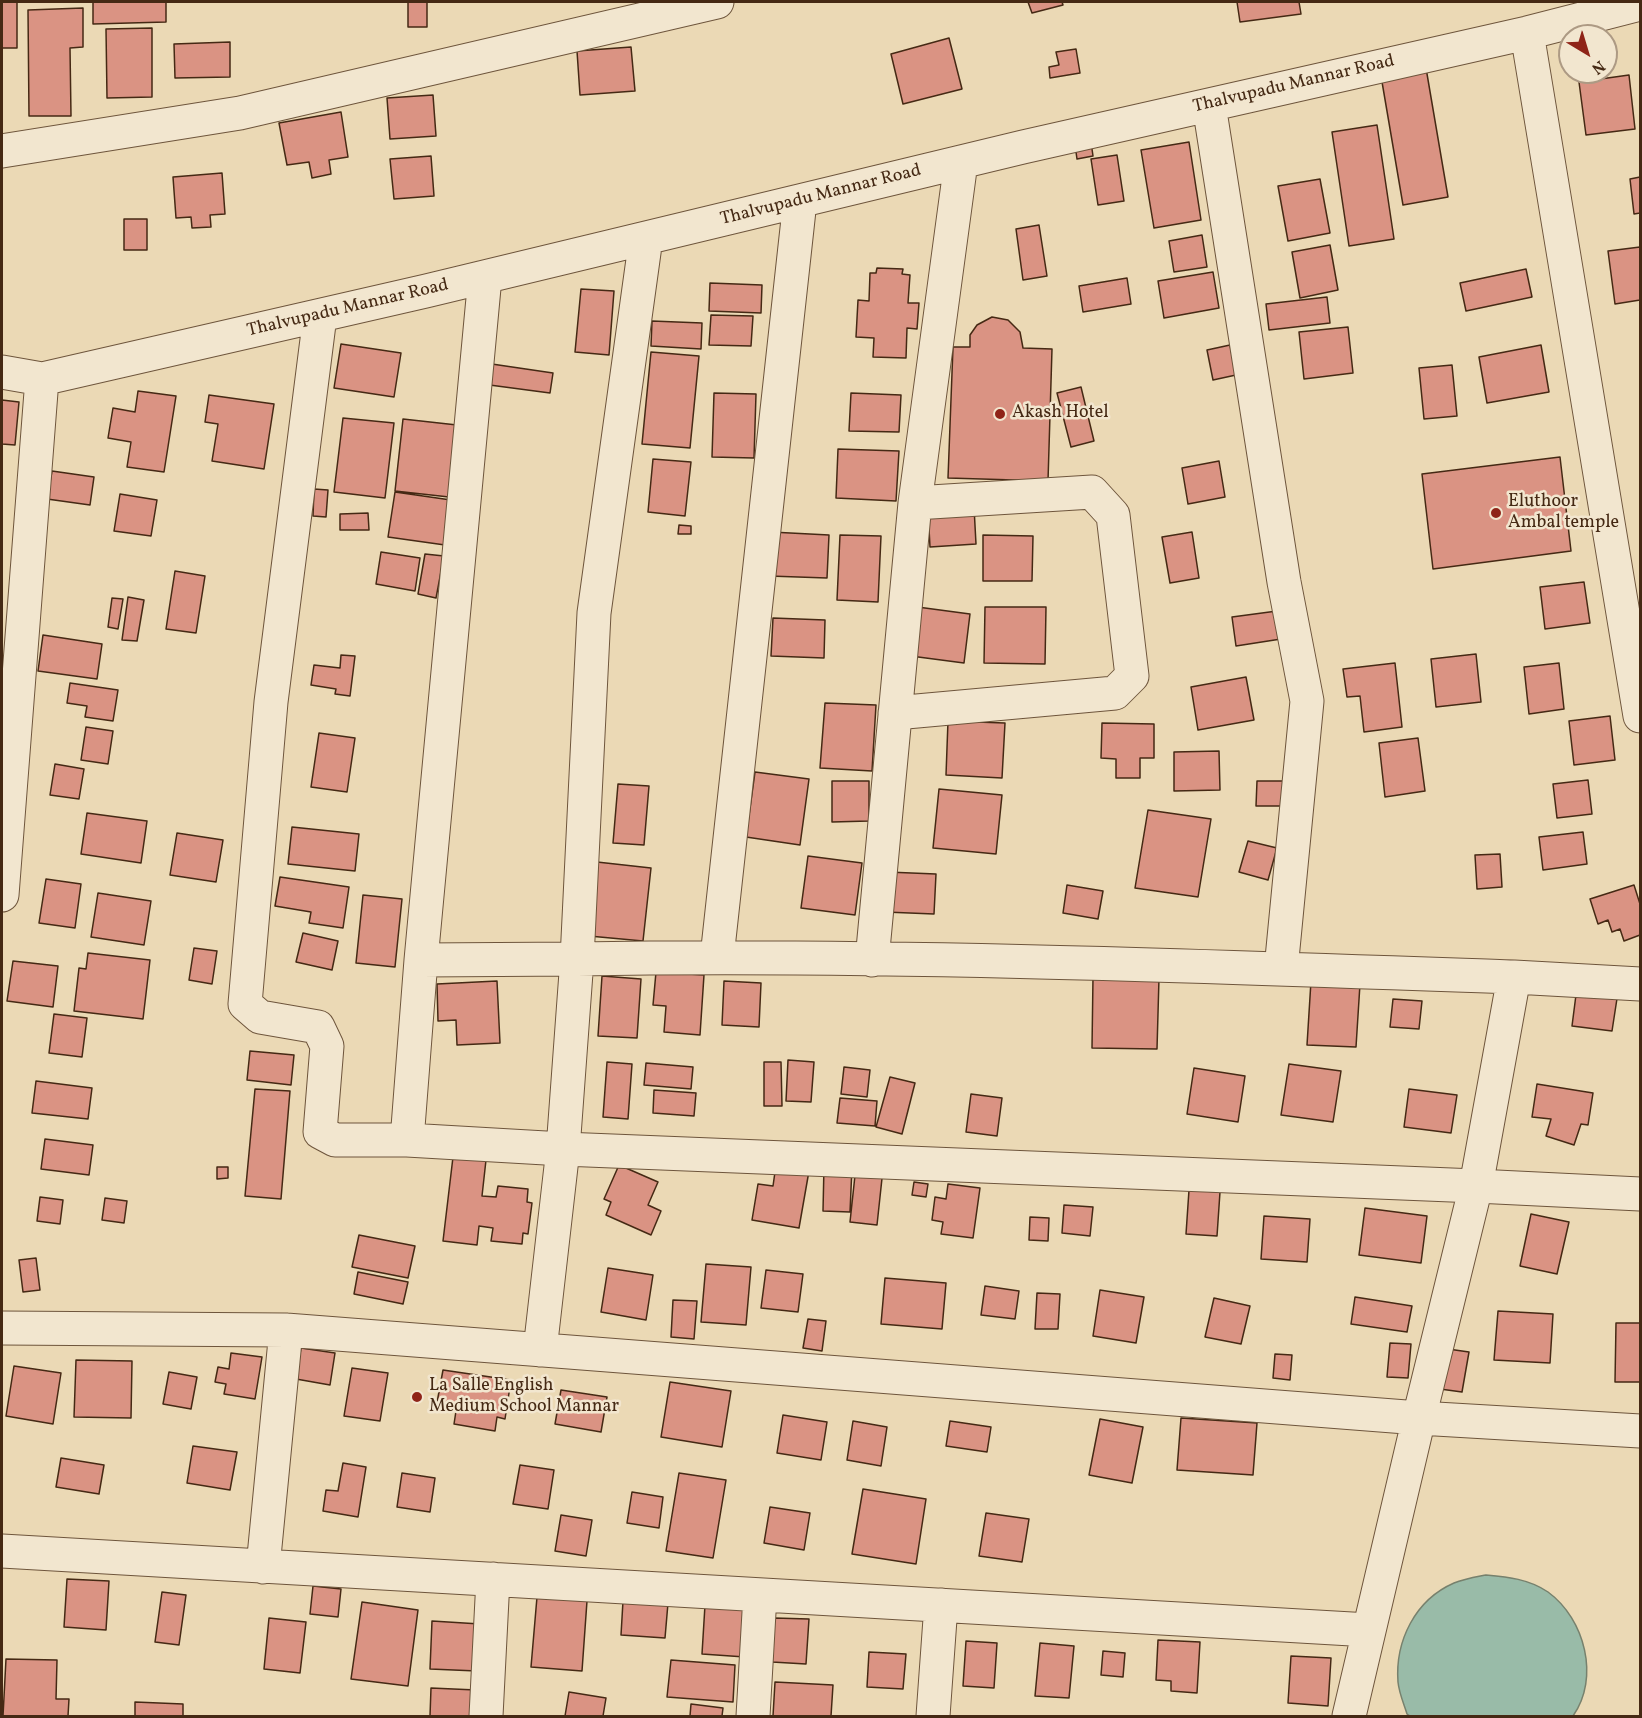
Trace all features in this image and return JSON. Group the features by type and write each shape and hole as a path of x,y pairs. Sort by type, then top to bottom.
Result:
{"street":[{"path":"2,151 240,113 717,2"},
{"name":"Thalvupadu Mannar Road","path":"2,372 42,379 320,316 961,162 1527,33 1641,4"},
{"path":"1527,33 1641,716"},
{"path":"1209,105 1284,582 1307,701 1281,969"},
{"path":"872,960 915,503 961,162"},
{"path":"717,957 800,201"},
{"path":"540,1350 563,1149 577,959 594,613 646,238"},
{"path":"407,1140 421,960 485,277"},
{"path":"320,316 271,702 245,1004 260,1017 318,1027 327,1046 320,1132 335,1140 407,1140 563,1149 1641,1194"},
{"path":"2,895 42,379"},
{"path":"895,712 1115,693 1132,676 1113,515 1092,492 915,503"},
{"path":"421,960 717,957 872,960 1281,969 1641,984"},
{"path":"1349,1716 1476,1186 1514,977"},
{"path":"2,1328 286,1330 1419,1418 1641,1431"},
{"path":"263,1567 286,1330"},
{"path":"2,1551 1369,1630"},
{"path":"486,1716 493,1580"},
{"path":"753,1716 760,1595"},
{"path":"933,1716 941,1605"}],"shaded area":[{"path":"1486,1575 1518,1579 1533,1584 1548,1592 1571,1617 1579,1633 1587,1667 1586,1684 1573,1716 1410,1716 1407,1714 1400,1694 1398,1667 1404,1637 1410,1624 1418,1611 1440,1590 1454,1583"}],"building":[{"path":"2,2 17,2 17,48 2,48"},
{"path":"93,2 166,2 166,22 93,24"},
{"path":"408,2 427,2 427,27 408,27"},
{"path":"1028,2 1062,2 1063,5 1032,13"},
{"path":"1237,2 1299,2 1301,14 1240,22"},
{"path":"83,8 83,47 70,48 71,116 29,116 28,10"},
{"path":"152,28 152,97 107,98 106,29"},
{"path":"949,38 962,89 903,104 891,54"},
{"path":"230,42 230,77 175,78 174,44"},
{"path":"631,47 635,91 580,95 577,51"},
{"path":"1076,49 1080,73 1050,78 1049,67 1059,65 1056,52"},
{"path":"1426,68 1448,197 1403,205 1381,76"},
{"path":"1629,75 1635,129 1586,135 1579,84 1618,84 1618,77"},
{"path":"433,95 436,136 390,139 387,98"},
{"path":"341,112 348,157 329,160 331,174 312,178 309,162 287,165 279,123"},
{"path":"1377,125 1394,239 1349,246 1332,132"},
{"path":"1091,142 1093,156 1077,159 1075,145"},
{"path":"1189,142 1201,220 1154,228 1141,150"},
{"path":"1117,155 1124,201 1098,205 1091,159"},
{"path":"431,156 434,196 394,199 390,159"},
{"path":"222,173 225,214 210,215 211,227 192,228 191,217 176,218 173,177"},
{"path":"1640,177 1640,213 1634,214 1630,179"},
{"path":"1320,179 1330,233 1288,241 1278,186"},
{"path":"124,219 147,219 147,250 124,250"},
{"path":"1039,225 1047,276 1023,280 1016,229"},
{"path":"1202,235 1207,267 1174,272 1169,241"},
{"path":"1330,245 1338,290 1300,298 1292,252"},
{"path":"1640,247 1640,300 1615,304 1608,251"},
{"path":"877,268 903,269 902,274 910,275 908,303 919,303 917,329 907,328 906,358 873,357 874,338 856,337 858,300 869,301 870,273 876,273"},
{"path":"1526,269 1532,297 1466,311 1460,283"},
{"path":"1213,272 1219,308 1164,318 1158,281"},
{"path":"1127,278 1131,304 1083,312 1079,286"},
{"path":"710,283 762,285 761,313 709,311"},
{"path":"581,289 614,291 609,355 575,352"},
{"path":"1327,297 1330,323 1269,330 1266,304"},
{"path":"711,315 753,316 751,346 709,345"},
{"name":"Akash Hotel","path":"992,317 1008,320 1020,332 1023,348 1052,349 1048,481 948,478 953,347 970,347 970,335 977,325"},
{"path":"652,321 702,323 701,349 651,346"},
{"path":"1348,327 1353,373 1304,379 1299,332"},
{"path":"341,344 401,353 394,397 334,388"},
{"path":"1230,345 1236,375 1213,380 1207,350"},
{"path":"1541,345 1549,392 1487,403 1479,357"},
{"path":"651,352 699,356 690,448 642,444"},
{"path":"485,363 553,373 550,393 482,384"},
{"path":"1452,365 1457,416 1424,419 1419,368"},
{"path":"1081,387 1094,441 1071,447 1057,393"},
{"path":"138,391 176,396 164,472 127,467 131,442 108,438 113,408 135,412"},
{"path":"714,393 756,394 754,458 712,457"},
{"path":"851,393 901,395 899,432 849,431"},
{"path":"209,395 274,404 264,469 212,461 218,424 205,422"},
{"path":"2,400 19,402 15,445 2,444"},
{"path":"343,418 394,423 385,498 334,492"},
{"path":"403,419 457,425 449,497 395,491"},
{"path":"838,449 899,451 896,501 836,498"},
{"name":"Eluthoor Ambal temple","path":"1560,457 1571,551 1433,569 1422,474"},
{"path":"653,459 691,462 685,516 648,512"},
{"path":"1219,461 1225,497 1188,504 1182,468"},
{"path":"52,471 94,477 90,505 47,499"},
{"path":"314,489 328,490 326,517 313,516"},
{"path":"395,492 451,500 445,545 388,537"},
{"path":"120,494 157,500 151,536 114,531"},
{"path":"974,507 976,544 930,547 928,510"},
{"path":"368,513 369,530 340,530 340,514"},
{"path":"679,525 691,526 691,534 678,534"},
{"path":"771,532 829,535 827,578 769,576"},
{"path":"1192,532 1199,578 1170,583 1162,537"},
{"path":"840,535 881,536 878,602 837,600"},
{"path":"983,535 1033,536 1032,581 983,581"},
{"path":"381,552 420,558 415,591 376,584"},
{"path":"425,554 444,556 436,598 418,594"},
{"path":"175,571 205,576 196,633 166,629"},
{"path":"1584,582 1590,623 1545,629 1540,587"},
{"path":"128,597 144,600 137,641 122,640"},
{"path":"112,598 123,599 118,629 108,627"},
{"path":"910,606 970,614 964,663 903,655"},
{"path":"985,607 1046,607 1045,664 984,663"},
{"path":"1277,611 1281,639 1236,646 1232,617"},
{"path":"773,618 825,620 824,658 771,656"},
{"path":"43,635 102,644 97,679 38,671"},
{"path":"1476,654 1481,702 1436,707 1431,659"},
{"path":"341,655 355,656 350,696 335,694 336,689 311,685 314,665 340,668"},
{"path":"1395,663 1402,727 1364,732 1360,696 1347,697 1343,669"},
{"path":"1559,663 1564,709 1529,714 1524,667"},
{"path":"1246,677 1254,720 1198,730 1191,687"},
{"path":"70,683 118,690 113,721 85,717 87,706 67,703"},
{"path":"825,703 876,705 872,771 820,768"},
{"path":"1610,716 1615,760 1574,765 1569,721"},
{"path":"948,721 1005,723 1002,778 946,775"},
{"path":"1102,723 1154,724 1154,758 1140,758 1140,778 1116,778 1116,759 1101,758"},
{"path":"86,727 113,731 108,764 81,760"},
{"path":"319,733 355,738 347,792 311,787"},
{"path":"1418,738 1425,791 1385,797 1379,743"},
{"path":"1219,751 1220,790 1174,791 1174,752"},
{"path":"55,764 84,769 79,799 50,795"},
{"path":"755,772 809,779 800,845 746,837"},
{"path":"1588,780 1592,814 1557,818 1553,784"},
{"path":"832,781 869,781 869,821 832,822"},
{"path":"1257,781 1285,781 1285,806 1256,806"},
{"path":"618,784 649,786 644,845 613,843"},
{"path":"939,789 1002,795 996,854 933,848"},
{"path":"1148,810 1211,819 1198,897 1135,888"},
{"path":"87,813 147,821 141,863 81,854"},
{"path":"292,827 359,834 355,871 288,864"},
{"path":"1583,832 1587,864 1543,870 1539,837"},
{"path":"177,833 223,840 216,882 170,875"},
{"path":"1248,841 1277,848 1268,880 1239,872"},
{"path":"1500,854 1502,887 1477,889 1475,855"},
{"path":"808,856 862,863 855,915 801,908"},
{"path":"597,862 651,868 643,941 589,936"},
{"path":"887,872 936,874 934,914 885,912"},
{"path":"280,877 349,887 343,928 309,923 311,912 275,906"},
{"path":"46,879 81,884 75,928 39,923"},
{"path":"1067,885 1103,891 1098,919 1063,913"},
{"path":"1634,885 1640,904 1640,935 1624,941 1620,929 1612,932 1608,920 1598,924 1590,899"},
{"path":"98,893 151,901 144,945 91,937"},
{"path":"363,895 402,899 395,967 356,963"},
{"path":"303,933 338,941 332,970 296,962"},
{"path":"194,948 217,951 212,984 189,980"},
{"path":"88,953 150,960 143,1019 74,1011 79,968 86,969"},
{"path":"13,961 58,966 53,1007 7,1001"},
{"path":"656,972 704,975 700,1035 664,1032 666,1006 653,1005"},
{"path":"602,976 641,979 637,1038 598,1036"},
{"path":"1093,977 1159,978 1157,1049 1092,1048"},
{"path":"497,981 500,1043 457,1045 456,1020 438,1021 437,984"},
{"path":"724,981 761,983 759,1027 722,1025"},
{"path":"1311,981 1360,984 1356,1047 1307,1045"},
{"path":"1577,987 1618,992 1612,1031 1572,1026"},
{"path":"1393,999 1422,1001 1419,1029 1390,1027"},
{"path":"54,1014 87,1018 82,1057 49,1053"},
{"path":"250,1051 294,1055 291,1085 247,1080"},
{"path":"788,1060 814,1062 811,1102 786,1101"},
{"path":"607,1062 632,1064 628,1119 603,1117"},
{"path":"764,1062 781,1062 782,1106 764,1106"},
{"path":"646,1063 693,1067 691,1089 644,1085"},
{"path":"1289,1064 1341,1071 1333,1122 1281,1115"},
{"path":"844,1067 870,1070 867,1097 841,1094"},
{"path":"1194,1068 1245,1076 1238,1122 1187,1114"},
{"path":"890,1077 915,1083 902,1134 876,1127"},
{"path":"36,1081 92,1088 88,1119 32,1113"},
{"path":"1537,1084 1593,1093 1588,1125 1581,1124 1574,1145 1546,1136 1551,1119 1532,1117"},
{"path":"255,1089 290,1091 281,1199 245,1196"},
{"path":"1409,1089 1457,1095 1451,1133 1404,1127"},
{"path":"654,1090 696,1093 694,1116 653,1113"},
{"path":"971,1094 1002,1098 997,1136 966,1132"},
{"path":"840,1098 877,1101 875,1126 837,1123"},
{"path":"45,1139 93,1145 89,1175 41,1169"},
{"path":"453,1157 486,1160 482,1196 496,1197 498,1186 528,1189 527,1202 532,1203 528,1234 523,1233 522,1244 491,1241 493,1228 479,1226 477,1245 443,1241"},
{"path":"619,1165 658,1182 648,1205 661,1211 651,1235 606,1215 611,1202 604,1199"},
{"path":"776,1165 809,1171 799,1228 752,1220 758,1184 773,1186"},
{"path":"824,1166 852,1167 850,1212 823,1211"},
{"path":"856,1166 883,1169 877,1225 850,1222"},
{"path":"217,1167 228,1167 228,1178 217,1179"},
{"path":"914,1182 928,1184 926,1197 912,1195"},
{"path":"948,1184 980,1188 973,1238 941,1234 943,1222 932,1220 935,1197 946,1199"},
{"path":"1189,1190 1220,1192 1217,1236 1186,1234"},
{"path":"40,1197 63,1200 60,1224 37,1221"},
{"path":"105,1198 127,1201 124,1223 102,1220"},
{"path":"1064,1205 1093,1207 1090,1236 1062,1233"},
{"path":"1365,1208 1427,1216 1421,1263 1359,1255"},
{"path":"1531,1214 1569,1222 1557,1274 1520,1266"},
{"path":"1264,1216 1310,1219 1307,1262 1261,1259"},
{"path":"1030,1217 1049,1218 1048,1241 1029,1240"},
{"path":"359,1235 415,1246 408,1278 352,1267"},
{"path":"36,1258 40,1290 23,1292 19,1260"},
{"path":"706,1264 751,1267 746,1325 701,1322"},
{"path":"608,1268 653,1275 646,1320 601,1312"},
{"path":"766,1270 803,1274 798,1312 761,1308"},
{"path":"358,1272 408,1282 403,1304 354,1294"},
{"path":"885,1278 946,1283 942,1329 881,1324"},
{"path":"985,1286 1019,1291 1015,1319 981,1315"},
{"path":"1100,1290 1144,1297 1136,1343 1093,1336"},
{"path":"1037,1293 1060,1294 1058,1329 1035,1329"},
{"path":"1355,1297 1412,1306 1407,1332 1351,1324"},
{"path":"1214,1298 1250,1306 1241,1344 1205,1337"},
{"path":"673,1300 697,1301 694,1339 671,1337"},
{"path":"1498,1311 1553,1314 1550,1363 1494,1360"},
{"path":"808,1319 826,1321 822,1351 803,1348"},
{"path":"1616,1323 1640,1323 1640,1382 1615,1382"},
{"path":"1390,1343 1411,1344 1408,1378 1387,1377"},
{"path":"301,1348 335,1353 330,1385 296,1379"},
{"path":"1448,1349 1469,1352 1462,1392 1440,1389"},
{"path":"231,1353 262,1357 255,1399 224,1394 226,1384 215,1382 218,1367 229,1369"},
{"path":"1275,1354 1292,1355 1290,1380 1273,1378"},
{"path":"76,1360 132,1361 131,1418 74,1417"},
{"path":"14,1366 61,1373 53,1424 6,1416"},
{"path":"352,1368 388,1373 380,1421 344,1416"},
{"path":"443,1370 511,1380 505,1419 497,1417 495,1431 454,1424 456,1411 436,1408"},
{"path":"169,1372 197,1377 191,1409 163,1404"},
{"path":"670,1382 731,1391 722,1447 661,1437"},
{"path":"561,1390 607,1397 601,1432 555,1424"},
{"path":"783,1415 827,1422 821,1460 777,1453"},
{"path":"1181,1418 1257,1423 1253,1475 1177,1470"},
{"path":"1100,1419 1143,1427 1132,1483 1089,1475"},
{"path":"853,1421 887,1427 881,1466 847,1460"},
{"path":"950,1421 991,1427 987,1452 946,1446"},
{"path":"193,1446 237,1452 230,1490 187,1483"},
{"path":"61,1458 104,1465 99,1494 56,1487"},
{"path":"343,1463 366,1467 358,1517 323,1511 326,1490 338,1491"},
{"path":"520,1465 554,1470 548,1509 513,1504"},
{"path":"402,1473 435,1478 430,1512 397,1507"},
{"path":"679,1473 726,1480 713,1558 666,1551"},
{"path":"863,1489 926,1499 916,1564 852,1554"},
{"path":"632,1492 663,1497 659,1528 627,1523"},
{"path":"770,1507 810,1513 804,1550 764,1543"},
{"path":"986,1513 1029,1519 1022,1562 979,1556"},
{"path":"561,1515 592,1520 586,1556 555,1551"},
{"path":"67,1579 109,1581 106,1630 64,1627"},
{"path":"313,1586 341,1589 338,1617 310,1614"},
{"path":"162,1592 186,1595 179,1645 155,1642"},
{"path":"537,1597 587,1601 582,1671 531,1667"},
{"path":"623,1601 668,1603 665,1638 621,1635"},
{"path":"362,1602 418,1610 408,1686 351,1679"},
{"path":"705,1605 748,1608 745,1657 702,1654"},
{"path":"269,1618 306,1622 300,1673 264,1669"},
{"path":"774,1618 809,1619 806,1664 772,1662"},
{"path":"432,1621 480,1624 477,1671 430,1669"},
{"path":"1158,1640 1200,1642 1197,1693 1171,1691 1171,1681 1156,1680"},
{"path":"966,1641 997,1643 994,1688 963,1686"},
{"path":"1040,1643 1074,1646 1069,1698 1035,1696"},
{"path":"1103,1651 1125,1653 1123,1677 1101,1675"},
{"path":"869,1652 906,1654 903,1689 867,1687"},
{"path":"1291,1656 1331,1658 1328,1706 1288,1703"},
{"path":"6,1659 57,1660 56,1699 69,1699 68,1716 3,1716"},
{"path":"671,1660 735,1665 733,1702 667,1697"},
{"path":"775,1682 833,1685 831,1716 773,1716"},
{"path":"431,1688 476,1690 475,1716 430,1716"},
{"path":"569,1692 606,1698 603,1716 565,1716"},
{"path":"135,1702 183,1704 183,1716 135,1716"},
{"path":"691,1704 723,1708 722,1716 690,1716"}],"place":[{"name":"Akash Hotel","path":"1000,414"},
{"name":"Eluthoor Ambal temple","path":"1496,513"},
{"name":"La Salle English Medium School Mannar","path":"417,1397"}]}
